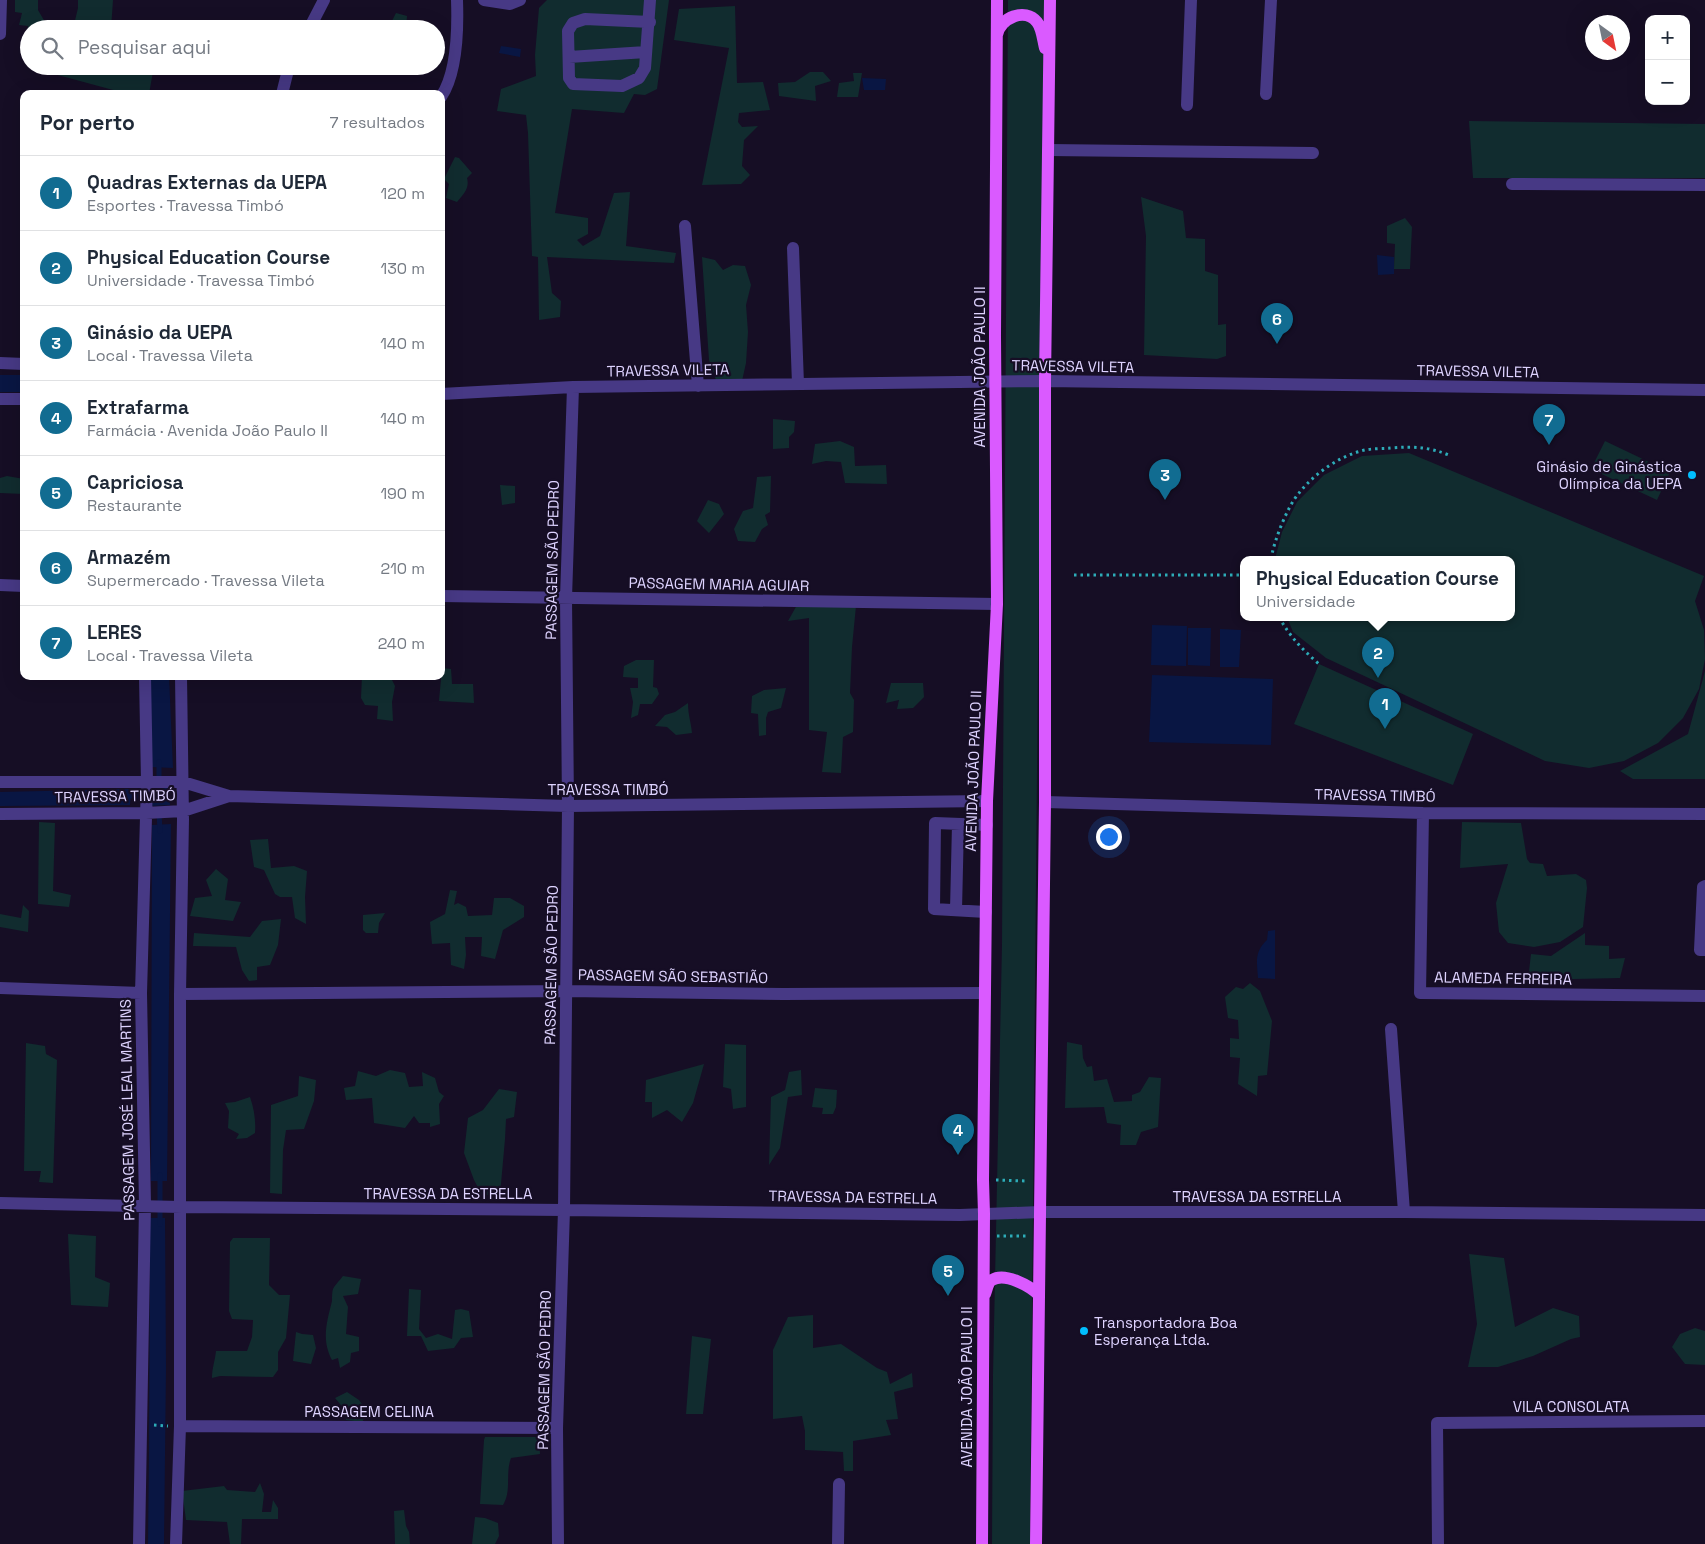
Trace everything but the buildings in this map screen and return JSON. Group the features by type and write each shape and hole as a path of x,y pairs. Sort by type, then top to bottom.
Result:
{"main road":[{"name":"AVENIDA JOÃO PAULO II","path":"982,1544 984,1214 982,1180 987,800 997,604 997,0"},
{"path":"1036,1543 1045,802 1045,381 1050,0"},
{"path":"996,37 1002,23 1012,16 1030,16 1040,27 1050,68"},
{"path":"983,1300 989,1283 1000,1277 1025,1284 1039,1295"},
{"path":"982,1509 988,1518 989,1544"}],"street":[{"path":"0,34 1,0"},
{"path":"314,20 324,0"},
{"path":"445,91 458,37 458,0"},
{"path":"484,0 510,4 520,0"},
{"path":"650,0 650,22 645,68 640,78 622,86 574,84 569,78 568,31 573,23 585,19 650,22"},
{"path":"1187,105 1191,0"},
{"path":"1266,94 1271,0"},
{"path":"569,56 646,52"},
{"path":"283,90 287,75"},
{"path":"1048,150 1313,153"},
{"path":"1512,184 1705,185"},
{"path":"684,226 698,386"},
{"path":"793,248 798,384"},
{"path":"0,363 20,364"},
{"name":"TRAVESSA VILETA","path":"445,394 573,387 1045,381 1705,390"},
{"name":"PASSAGEM SÃO PEDRO","path":"558,1544 558,1428 564,1210 567,991 566,598 573,387"},
{"path":"0,399 20,400"},
{"path":"0,585 20,586"},
{"name":"PASSAGEM MARIA AGUIAR","path":"445,596 997,604"},
{"name":"PASSAGEM JOSÉ LEAL MARTINS","path":"139,1544 145,1205 141,992 148,811 145,680"},
{"path":"176,1544 176,1426 181,1207 177,812 181,680"},
{"name":"TRAVESSA TIMBÓ","path":"0,782 148,784 178,782 229,796 568,806 987,800"},
{"name":"TRAVESSA TIMBÓ","path":"0,814 177,812 229,796"},
{"name":"TRAVESSA TIMBÓ","path":"1045,802 1423,813 1705,814"},
{"name":"ALAMEDA FERREIRA","path":"1423,813 1420,993 1705,996"},
{"path":"986,912 934,909 935,823 987,825"},
{"path":"956,910 958,824"},
{"path":"1705,886 1703,887 1700,950 1705,950"},
{"path":"0,988 141,992"},
{"name":"PASSAGEM SÃO SEBASTIÃO","path":"180,994 567,991 784,994 985,993"},
{"path":"1392,1030 1404,1212"},
{"name":"TRAVESSA DA ESTRELLA","path":"0,1203 181,1207 984,1214 1040,1212 1404,1212 1705,1215"},
{"name":"VILA CONSOLATA","path":"1438,1544 1437,1423 1705,1421"},
{"name":"PASSAGEM CELINA","path":"176,1426 558,1428"},
{"path":"838,1544 839,1484"}],"path":[{"path":"1272,556 1281,525 1298,494 1317,475 1341,458 1362,450 1414,447 1436,449 1451,456"},
{"path":"1074,575 1240,575"},
{"path":"1282,621 1294,640 1319,664"},
{"path":"996,1180 1032,1181"},
{"path":"996,1236 1030,1236"},
{"path":"147,1424 176,1426"}],"green space":[{"path":"15,0 38,0 38,10 44,20 20,20 22,13 15,12"},
{"path":"78,0 113,0 112,20 75,20"},
{"path":"547,0 669,0 657,89 645,95 634,94 624,113 572,109 555,213 588,218 588,234 577,240 583,246 600,236 614,193 630,192 626,246 676,253 674,263 547,257 552,293 561,301 560,317 539,320 538,257 532,256 526,115 497,111 501,89 536,76 535,55 539,8"},
{"path":"1008,0 1044,0 1030,1544 992,1544 993,1375 1002,945"},
{"path":"735,6 737,83 763,82 770,110 739,113 738,122 742,127 758,126 744,140 742,166 750,175 741,184 702,185 729,48 674,40 679,9"},
{"path":"396,13 407,16 407,20 392,20"},
{"path":"810,72 823,72 831,81 815,86 816,101 779,96 778,83 795,82"},
{"path":"853,73 862,73 858,97 837,97 839,83 854,81"},
{"path":"58,75 152,75 150,90 113,90"},
{"path":"1469,121 1705,124 1705,178 1473,178"},
{"path":"455,157 459,158 472,173 467,178 468,185 457,202 446,198 449,184 445,177"},
{"path":"1141,197 1183,211 1186,238 1205,239 1205,271 1218,275 1218,325 1226,324 1226,356 1217,359 1144,355 1146,236"},
{"path":"1405,218 1412,227 1410,269 1394,269 1395,244 1387,243 1387,226"},
{"path":"702,257 715,260 723,270 733,265 745,266 751,285 746,305 748,332 746,363 742,381 716,380 709,360"},
{"path":"773,419 795,421 794,432 789,437 789,448 773,449"},
{"path":"840,441 854,447 855,466 886,465 887,484 845,483 841,462 826,461 812,464 815,444"},
{"path":"1605,441 1670,472 1657,500 1591,469"},
{"path":"1409,453 1704,576 1695,601 1704,630 1705,659 1699,689 1683,718 1658,743 1624,761 1589,768 1545,761 1326,658 1293,632 1289,621 1515,621 1515,556 1276,556 1282,532 1297,502 1324,475 1362,456"},
{"path":"7,476 20,478 20,494 0,493 0,478"},
{"path":"771,476 770,512 765,515 768,525 762,529 755,542 738,541 734,529 743,511 753,508 757,477"},
{"path":"500,485 515,486 515,503 502,505"},
{"path":"708,500 719,504 724,514 709,533 697,521"},
{"path":"797,605 856,606 850,693 854,700 853,732 843,737 841,773 822,772 827,732 809,730 809,618 788,621"},
{"path":"636,660 654,660 653,687 657,688 659,694 652,704 640,704 638,715 631,718 633,702 630,688 638,688 638,678 623,677 624,666"},
{"path":"1319,664 1473,734 1453,785 1294,724"},
{"path":"445,668 451,669 452,684 473,684 474,703 439,701 441,680 445,680"},
{"path":"1705,671 1705,779 1633,779 1620,771 1688,734"},
{"path":"362,680 392,680 395,686 392,702 393,721 377,719 378,706 365,705 361,698"},
{"path":"891,683 923,683 924,697 913,708 897,709 899,700 886,703"},
{"path":"786,688 781,708 768,712 766,735 759,736 758,714 751,713 752,696 764,690"},
{"path":"688,703 692,733 676,735 667,727 655,726 665,715 675,712"},
{"path":"39,822 55,823 53,891 71,895 69,907 38,904"},
{"path":"1462,822 1521,823 1527,859 1530,863 1543,864 1547,876 1576,874 1586,880 1587,888 1583,927 1560,942 1534,947 1508,943 1499,932 1496,903 1508,864 1460,868"},
{"path":"268,839 271,868 294,866 307,871 305,897 306,924 295,918 292,897 280,897 275,894 264,870 254,867 250,840"},
{"path":"216,869 228,879 225,900 241,902 233,921 190,916 195,898 212,896 206,880"},
{"path":"450,890 457,891 454,905 458,903 466,907 468,916 492,915 494,898 510,898 524,906 524,917 503,930 495,959 481,956 482,937 465,937 466,955 464,969 451,965 450,943 432,944 430,922 445,914"},
{"path":"23,905 29,911 28,932 0,927 0,914 21,918"},
{"path":"385,913 379,923 378,933 366,933 363,930 363,915"},
{"path":"281,919 278,945 270,965 257,967 257,980 249,981 242,970 236,947 193,946 194,933 250,937 262,921"},
{"path":"1585,933 1585,945 1609,946 1609,959 1625,958 1620,978 1528,980 1531,954 1551,956"},
{"path":"1250,983 1260,991 1272,1021 1267,1075 1258,1076 1257,1096 1238,1084 1240,1058 1230,1057 1230,1038 1239,1039 1238,1020 1228,1018 1225,997 1236,987 1243,989"},
{"path":"1067,1042 1082,1045 1083,1058 1087,1067 1092,1066 1094,1081 1107,1079 1114,1102 1132,1101 1132,1095 1140,1092 1149,1077 1161,1078 1158,1127 1141,1132 1136,1145 1120,1145 1121,1125 1107,1123 1104,1107 1065,1108"},
{"path":"26,1043 45,1046 46,1054 57,1060 53,1183 39,1182 41,1171 24,1171"},
{"path":"725,1044 746,1045 746,1107 733,1109 731,1089 723,1087"},
{"path":"704,1064 693,1103 682,1122 667,1110 652,1118 652,1102 645,1102 646,1080"},
{"path":"390,1070 405,1073 409,1087 423,1086 422,1072 435,1078 439,1092 444,1096 439,1104 440,1124 430,1127 430,1123 419,1123 414,1116 405,1128 374,1123 372,1098 346,1100 344,1088 355,1086 358,1071 376,1076"},
{"path":"801,1070 802,1095 788,1097 780,1148 769,1165 771,1097 785,1090 789,1072"},
{"path":"299,1076 316,1080 314,1101 304,1129 286,1130 283,1150 282,1194 270,1193 271,1105 298,1096"},
{"path":"815,1088 837,1090 836,1107 833,1114 822,1114 823,1108 812,1107"},
{"path":"499,1089 517,1092 514,1117 506,1119 500,1195 482,1195 464,1153 468,1118 483,1110"},
{"path":"250,1097 253,1106 255,1133 247,1138 236,1139 239,1134 228,1128 229,1111 225,1103"},
{"path":"68,1234 96,1236 95,1277 110,1283 108,1307 71,1305"},
{"path":"233,1238 270,1238 269,1285 279,1295 290,1295 286,1338 278,1352 278,1370 273,1377 220,1376 212,1378 216,1351 247,1351 252,1337 253,1320 232,1319 229,1311 230,1242"},
{"path":"1469,1254 1504,1258 1515,1327 1553,1308 1579,1316 1580,1337 1571,1339 1533,1356 1498,1367 1468,1367 1477,1324"},
{"path":"343,1276 361,1279 358,1294 343,1296 348,1307 346,1334 359,1337 359,1351 351,1353 350,1362 340,1368 338,1358 332,1360 329,1352 326,1330 333,1289"},
{"path":"409,1289 421,1290 419,1329 426,1338 438,1334 452,1339 455,1310 461,1309 469,1311 473,1337 461,1338 454,1348 428,1351 421,1336 407,1336"},
{"path":"813,1315 813,1348 841,1344 877,1368 887,1372 890,1384 912,1373 913,1387 894,1392 898,1419 886,1420 891,1435 853,1441 853,1471 844,1471 843,1452 805,1450 805,1431 802,1416 773,1419 773,1350 788,1317"},
{"path":"1695,1328 1705,1331 1705,1365 1685,1364 1672,1347 1680,1334"},
{"path":"296,1332 313,1335 316,1348 311,1364 293,1361"},
{"path":"692,1336 711,1339 703,1414 686,1414"},
{"path":"347,1392 359,1400 368,1412 362,1422 346,1420 345,1410 335,1398"},
{"path":"485,1437 539,1437 540,1454 511,1458 508,1470 506,1500 503,1505 480,1504"},
{"path":"260,1483 264,1494 262,1512 271,1512 273,1500 278,1508 278,1519 242,1519 241,1544 230,1544 227,1522 186,1520 182,1491 224,1486 227,1490 255,1492"},
{"path":"404,1510 410,1544 395,1544 394,1511"},
{"path":"475,1517 485,1518 498,1523 499,1536 495,1544 472,1544"}],"water":[{"path":"501,46 521,49 520,57 499,53"},
{"path":"862,78 886,79 885,90 864,90"},
{"path":"1377,255 1394,257 1394,274 1378,275"},
{"path":"0,375 20,375 20,392 0,392"},
{"path":"1152,625 1187,626 1186,666 1151,665"},
{"path":"1188,628 1211,628 1210,666 1188,665"},
{"path":"1220,629 1241,630 1239,667 1220,667"},
{"path":"1152,675 1273,679 1271,745 1149,742"},
{"path":"151,680 169,680 173,768 151,767"},
{"path":"169,783 170,805 150,806 151,784"},
{"path":"131,789 130,805 0,806 0,792"},
{"path":"171,824 167,1181 151,1181 152,825"},
{"path":"1275,930 1275,979 1258,978 1258,953 1267,940 1268,931"},
{"path":"150,1218 165,1218 164,1544 148,1544"}],"waterway":[{"path":"159,762 159,781"},
{"path":"124,796 146,796"},
{"path":"159,812 160,831"},
{"path":"160,1175 160,1224"}],"place":[{"name":"Armazém","path":"1277,344"},
{"name":"LERES","path":"1549,445"},
{"name":"Ginásio de Ginástica Olímpica da UEPA","path":"1692,475"},
{"name":"Ginásio da UEPA","path":"1165,500"},
{"name":"Physical Education Course","path":"1378,678"},
{"name":"Quadras Externas da UEPA","path":"1385,729"},
{"name":"Extrafarma","path":"958,1155"},
{"name":"Capriciosa","path":"948,1296"},
{"name":"Transportadora Boa Esperança Ltda.","path":"1084,1331"}]}
